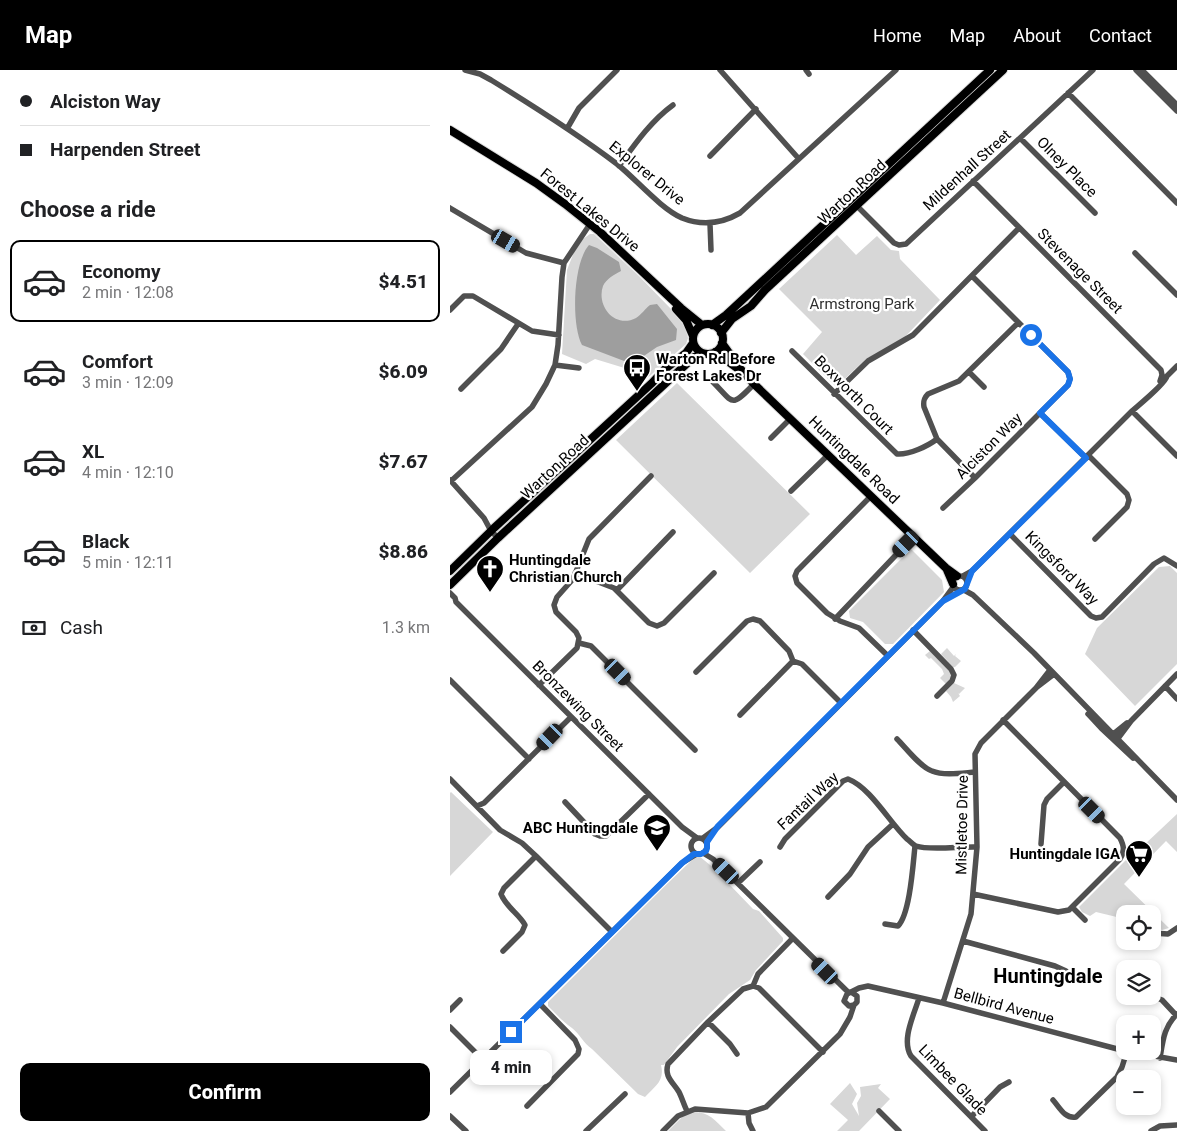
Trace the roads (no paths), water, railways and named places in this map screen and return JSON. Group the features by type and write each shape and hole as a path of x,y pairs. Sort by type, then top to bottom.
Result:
{"main road":[{"name":"Warton Road","path":"712,325 726,315 990,70"},
{"name":"Warton Road","path":"721,333 732,319 751,306 765,290 830,232 856,205 1001,71"},
{"name":"Forest Lakes Drive","path":"450,130 536,183 641,268 681,308 702,325"},
{"name":"Forest Lakes Drive","path":"450,134 534,186 589,226 678,310 686,320 693,339"},
{"name":"Warton Road","path":"450,571 494,528 640,395 665,369 682,357 693,339 695,331 702,325"},
{"path":"702,325 712,325 721,333 722,343 714,352"},
{"path":"693,339 697,350 704,354"},
{"name":"Huntingdale Road","path":"722,343 754,384 946,568 960,576"},
{"name":"Warton Road","path":"450,585 501,535 694,357 714,352"},
{"name":"Huntingdale Road","path":"714,352 743,372"},
{"name":"Huntingdale Road","path":"946,568 954,585"}],"street":[{"name":"Explorer Drive","path":"466,70 491,80 568,127 619,166 675,214 690,221 710,224"},
{"path":"568,127 579,108 617,70"},
{"path":"720,70 799,159"},
{"path":"711,250 710,224 723,221 740,213 896,70"},
{"name":"Mildenhall Street","path":"856,205 894,243 899,245 906,244 1093,70"},
{"path":"1136,70 1177,111"},
{"path":"1142,70 1177,105"},
{"path":"1068,93 1177,203"},
{"path":"619,166 639,138 662,114 673,106"},
{"path":"710,156 756,109"},
{"name":"Olney Place","path":"1021,139 1095,213"},
{"name":"Stevenage Street","path":"973,181 1161,370 1160,381"},
{"path":"450,209 526,252 564,263"},
{"path":"501,535 450,481 532,407 546,384 554,365 559,335 564,263 589,226"},
{"path":"834,394 868,361 908,339 1019,228"},
{"path":"1135,253 1177,295"},
{"name":"Alciston Way","path":"943,508 976,478 1073,379 972,276"},
{"path":"450,310 464,296 473,296 518,324 539,333 559,335"},
{"path":"976,478 937,439 924,407 925,397 959,381 1018,323"},
{"path":"461,389 501,349 518,324"},
{"name":"Boxworth Court","path":"792,351 900,458 937,439"},
{"path":"554,365 579,368"},
{"path":"965,587 957,590 954,585 954,579 972,571 1177,366"},
{"path":"969,372 984,387"},
{"path":"1153,391 1166,380 1167,376"},
{"path":"712,381 730,399 735,401 739,400 754,384"},
{"path":"1132,411 1177,456"},
{"path":"1040,413 1132,500 1095,539"},
{"path":"771,438 790,419"},
{"path":"792,491 828,455"},
{"path":"539,685 577,648 579,643 576,632 556,612 554,605 557,597 569,585 589,539 651,476"},
{"path":"872,496 791,576 835,619 859,628 888,656"},
{"path":"617,590 673,532"},
{"name":"Kingsford Way","path":"1010,534 1091,616 1096,618 1102,617 1165,555 1177,566"},
{"path":"835,619 914,536"},
{"path":"943,601 965,587 972,571"},
{"path":"575,573 617,590 649,623 657,626 664,623 714,573"},
{"path":"960,576 966,579 965,587"},
{"path":"450,1097 451,1092 483,1060 682,863 702,846 718,826 943,601 954,585"},
{"path":"965,587 1177,800"},
{"name":"Bronzewing Street","path":"450,593 455,598 453,602 702,846 836,982 856,994 858,998"},
{"path":"696,672 747,621 753,619 760,622 789,651 793,661 802,664 841,703"},
{"path":"913,630 951,669 954,675 952,681 937,696"},
{"path":"579,643 592,646 696,750"},
{"path":"740,715 776,676 793,661"},
{"name":"Mistletoe Drive","path":"941,1003 971,914 977,847 975,754 977,748 1050,673"},
{"path":"1117,740 1131,721 1177,674"},
{"path":"450,680 529,759"},
{"path":"1164,686 1177,699"},
{"path":"477,806 484,803 571,717"},
{"path":"973,894 1063,912 1072,907 1124,853 1124,846 1120,838 1003,720"},
{"path":"1111,735 1131,721"},
{"path":"897,739 931,771 939,773 975,772"},
{"path":"450,779 500,830 522,843 536,856 612,932"},
{"name":"Fantail Way","path":"780,847 785,839 843,781 848,779 854,781 877,804 900,833 915,846"},
{"path":"1041,844 1044,805 1064,782"},
{"path":"565,802 595,834 606,836 649,794"},
{"path":"828,897 850,874 868,847 893,824"},
{"name":"Bronzewing Street","path":"682,827 691,846 702,846"},
{"path":"682,863 693,841 702,846"},
{"path":"885,924 898,926 902,922 909,896 915,846 977,847"},
{"path":"503,952 522,932 525,925 504,901 501,894 504,888 536,856"},
{"path":"738,883 760,862"},
{"path":"1072,907 1085,920"},
{"path":"1161,934 1168,934 1177,928"},
{"path":"753,986 760,972 793,938"},
{"path":"963,941 1055,966 1066,971"},
{"name":"Bronzewing Street","path":"836,982 846,1002"},
{"path":"687,1111 679,1093 668,1077 666,1069 671,1061 708,1022 743,989 753,986 759,988 823,1052"},
{"name":"Bellbird Avenue","path":"850,992 864,986 876,988 1116,1048"},
{"path":"663,1131 678,1116 687,1111 695,1109 748,1113 761,1110 770,1104 840,1034 858,998 866,990 876,988"},
{"path":"847,1021 846,1002 850,992"},
{"name":"Limbee Glade","path":"916,997 907,1050 985,1131"},
{"path":"450,1010 460,1000"},
{"path":"1161,1000 1176,1014 1166,1027 1161,1051"},
{"path":"846,1002 854,1005"},
{"path":"527,1106 578,1054 579,1049 574,1040 540,1004"},
{"path":"708,1022 730,1044 736,1054"},
{"path":"450,1027 483,1060"},
{"name":"Bellbird Avenue","path":"1161,1058 1177,1060"},
{"path":"1053,1100 1064,1113 1072,1117 1076,1116 1117,1076 1124,1060"},
{"path":"971,1117 1000,1087 1009,1082"},
{"path":"586,1131 625,1094"},
{"path":"450,1111 452,1117 466,1131"},
{"path":"879,1111 899,1131"},
{"path":"748,1113 748,1123 753,1131"},
{"path":"1151,1131 1160,1126 1177,1125"}],"place":[{"name":"Warton Rd Before Forest Lakes Dr","path":"637,392"},
{"name":"Huntingdale Christian Church","path":"490,593"},
{"name":"ABC Huntingdale","path":"657,852"},
{"name":"Huntingdale IGA","path":"1139,878"}],"district":[{"name":"Huntingdale","path":"1048,976"}],"park label":[{"name":"Armstrong Park","path":"862,304"}]}
